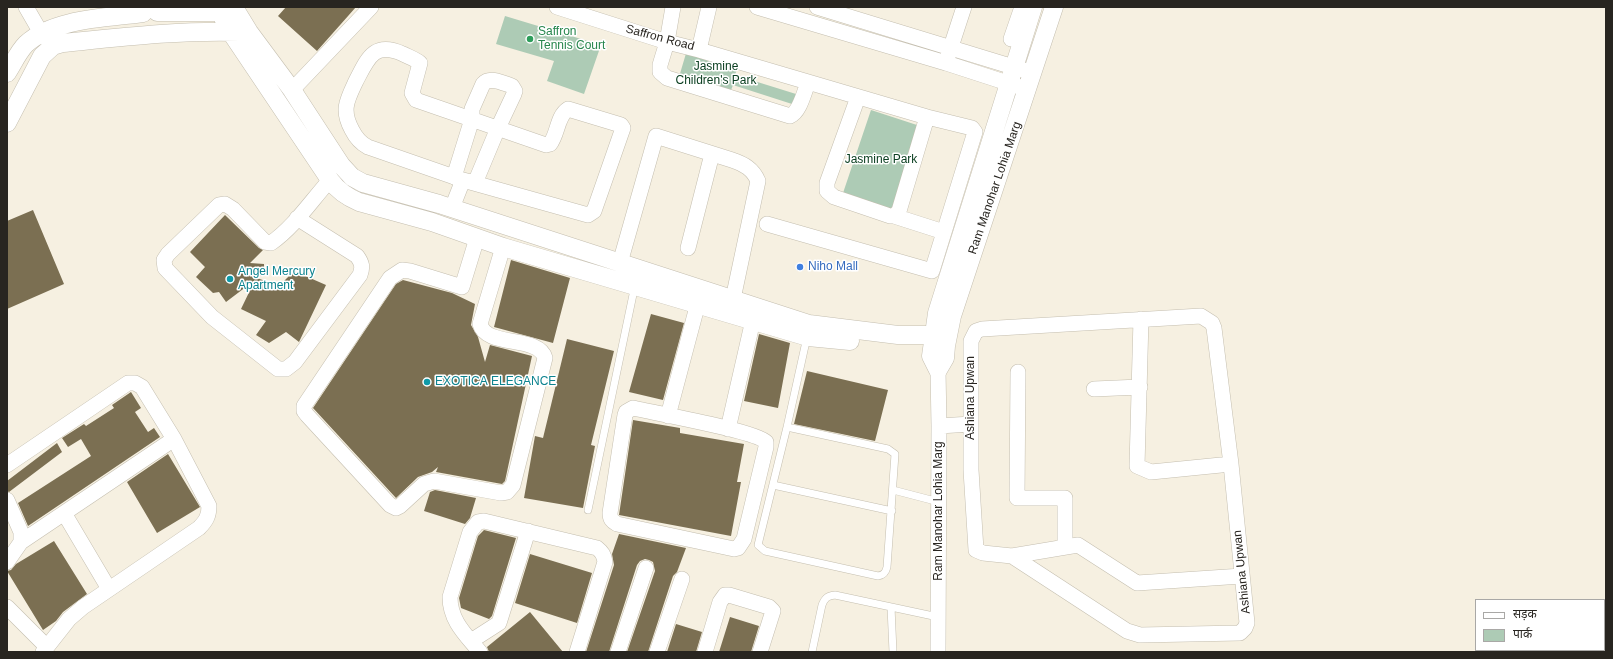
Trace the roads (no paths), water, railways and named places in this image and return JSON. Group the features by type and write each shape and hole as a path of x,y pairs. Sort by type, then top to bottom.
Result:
{"street":[{"path":"26,7 47,39 63,43 153,34 249,32"},
{"path":"292,90 371,7"},
{"name":"Saffron Road","path":"557,7 666,42 699,50 709,7"},
{"path":"673,7 660,65 660,72 672,81 786,115 794,115 808,83"},
{"path":"757,7 946,63 1030,81"},
{"path":"817,7 951,48 1011,76"},
{"path":"946,63 964,7"},
{"path":"1011,39 1022,7"},
{"name":"Ram Manohar Lohia Marg","path":"938,652 938,370 945,358 939,340 937,314 1033,7"},
{"name":"Ram Manohar Lohia Marg","path":"939,340 952,316 1054,7"},
{"path":"150,10 153,34"},
{"path":"7,73 25,45 47,39 75,22 150,10 220,12 240,11 249,32 292,90 341,165 352,177 363,183 452,208 620,263 677,289 698,303 807,337 897,345 939,340"},
{"path":"220,12 230,32 330,180 338,190 348,198 432,222 491,242 636,285 677,289 733,299 809,324 939,340"},
{"path":"872,42 877,25"},
{"path":"7,123 42,56 47,39"},
{"path":"384,49 395,50 420,63 412,94 416,100 472,119 546,145 550,144 553,140 563,114 568,110 621,125 623,129 594,211 588,215 464,180 362,144 357,139 348,122 345,112 346,102 367,59 374,53 384,49"},
{"path":"699,50 808,83 927,117 972,128 974,132 932,271 768,224"},
{"path":"452,208 464,180 498,128 514,94 515,91 512,86 490,80 486,80 483,84 472,109 464,180"},
{"path":"858,97 826,183 827,191 834,197 944,232"},
{"path":"894,216 899,211 927,117"},
{"path":"620,263 656,136 744,164 755,175 758,181 733,299"},
{"path":"688,248 712,154"},
{"path":"297,218 356,256 362,262 363,268 360,275 295,362 286,369 278,370 212,317 165,268 164,260 168,254 219,205 225,204 233,209 265,242 271,243 287,229 330,180"},
{"path":"491,242 480,324 481,329 488,335 537,348 544,354 545,358 513,485 507,492 502,493 434,481 424,484 400,506 396,508 393,507 307,415 304,411 304,406 390,278 395,273 402,270 410,271 462,287 491,242 498,223"},
{"path":"668,416 698,303"},
{"name":"Ashiana Upwan","path":"1201,316 1212,323 1214,328 1231,464 1247,623 1245,628 1240,633 1140,635 1128,631 1012,556 978,552 974,546 971,424 971,341 976,331 982,329 1201,316"},
{"path":"728,429 753,320"},
{"path":"1141,320 1137,466 1151,472 1231,464"},
{"path":"1018,372 1017,498 1065,498 1065,547"},
{"path":"7,465 128,383 135,383 142,387 174,439 210,506 210,513 205,522 199,528 83,607 69,619 45,650 7,607"},
{"path":"1094,389 1140,388"},
{"path":"633,408 728,429 763,439 766,442 744,540 738,548 734,549 613,522 610,517 626,412 633,408"},
{"path":"939,426 971,424"},
{"path":"7,562 21,542 174,439"},
{"path":"7,500 21,532 21,542"},
{"path":"64,513 109,589"},
{"path":"528,531 499,623 476,646 454,620 450,608 450,597 470,532 478,522 484,521 528,531 597,548 604,557 605,562 577,652"},
{"path":"1012,556 1078,545 1137,583 1242,576"},
{"path":"618,652 646,568"},
{"path":"657,652 682,578"},
{"path":"705,652 720,602 725,595 769,607 773,611 760,652"}],"lane":[{"path":"588,510 636,285"},
{"path":"787,428 892,451 895,454 896,458 887,567 886,571 882,575 878,576 765,551 758,545 787,428 807,337"},
{"path":"773,485 892,511"},
{"path":"893,490 939,502"},
{"path":"812,652 822,605 825,599 829,596 835,595 938,617"},
{"path":"891,607 893,652"}],"place":[{"name":"Saffron Tennis Court","path":"530,39"},
{"name":"Niho Mall","path":"800,267"},
{"name":"Angel Mercury Apartment","path":"230,279"},
{"name":"EXOTICA ELEGANCE","path":"427,382"}],"park label":[{"name":"Jasmine Children's Park","path":"716,74"},
{"name":"Jasmine Park","path":"881,160"}]}
